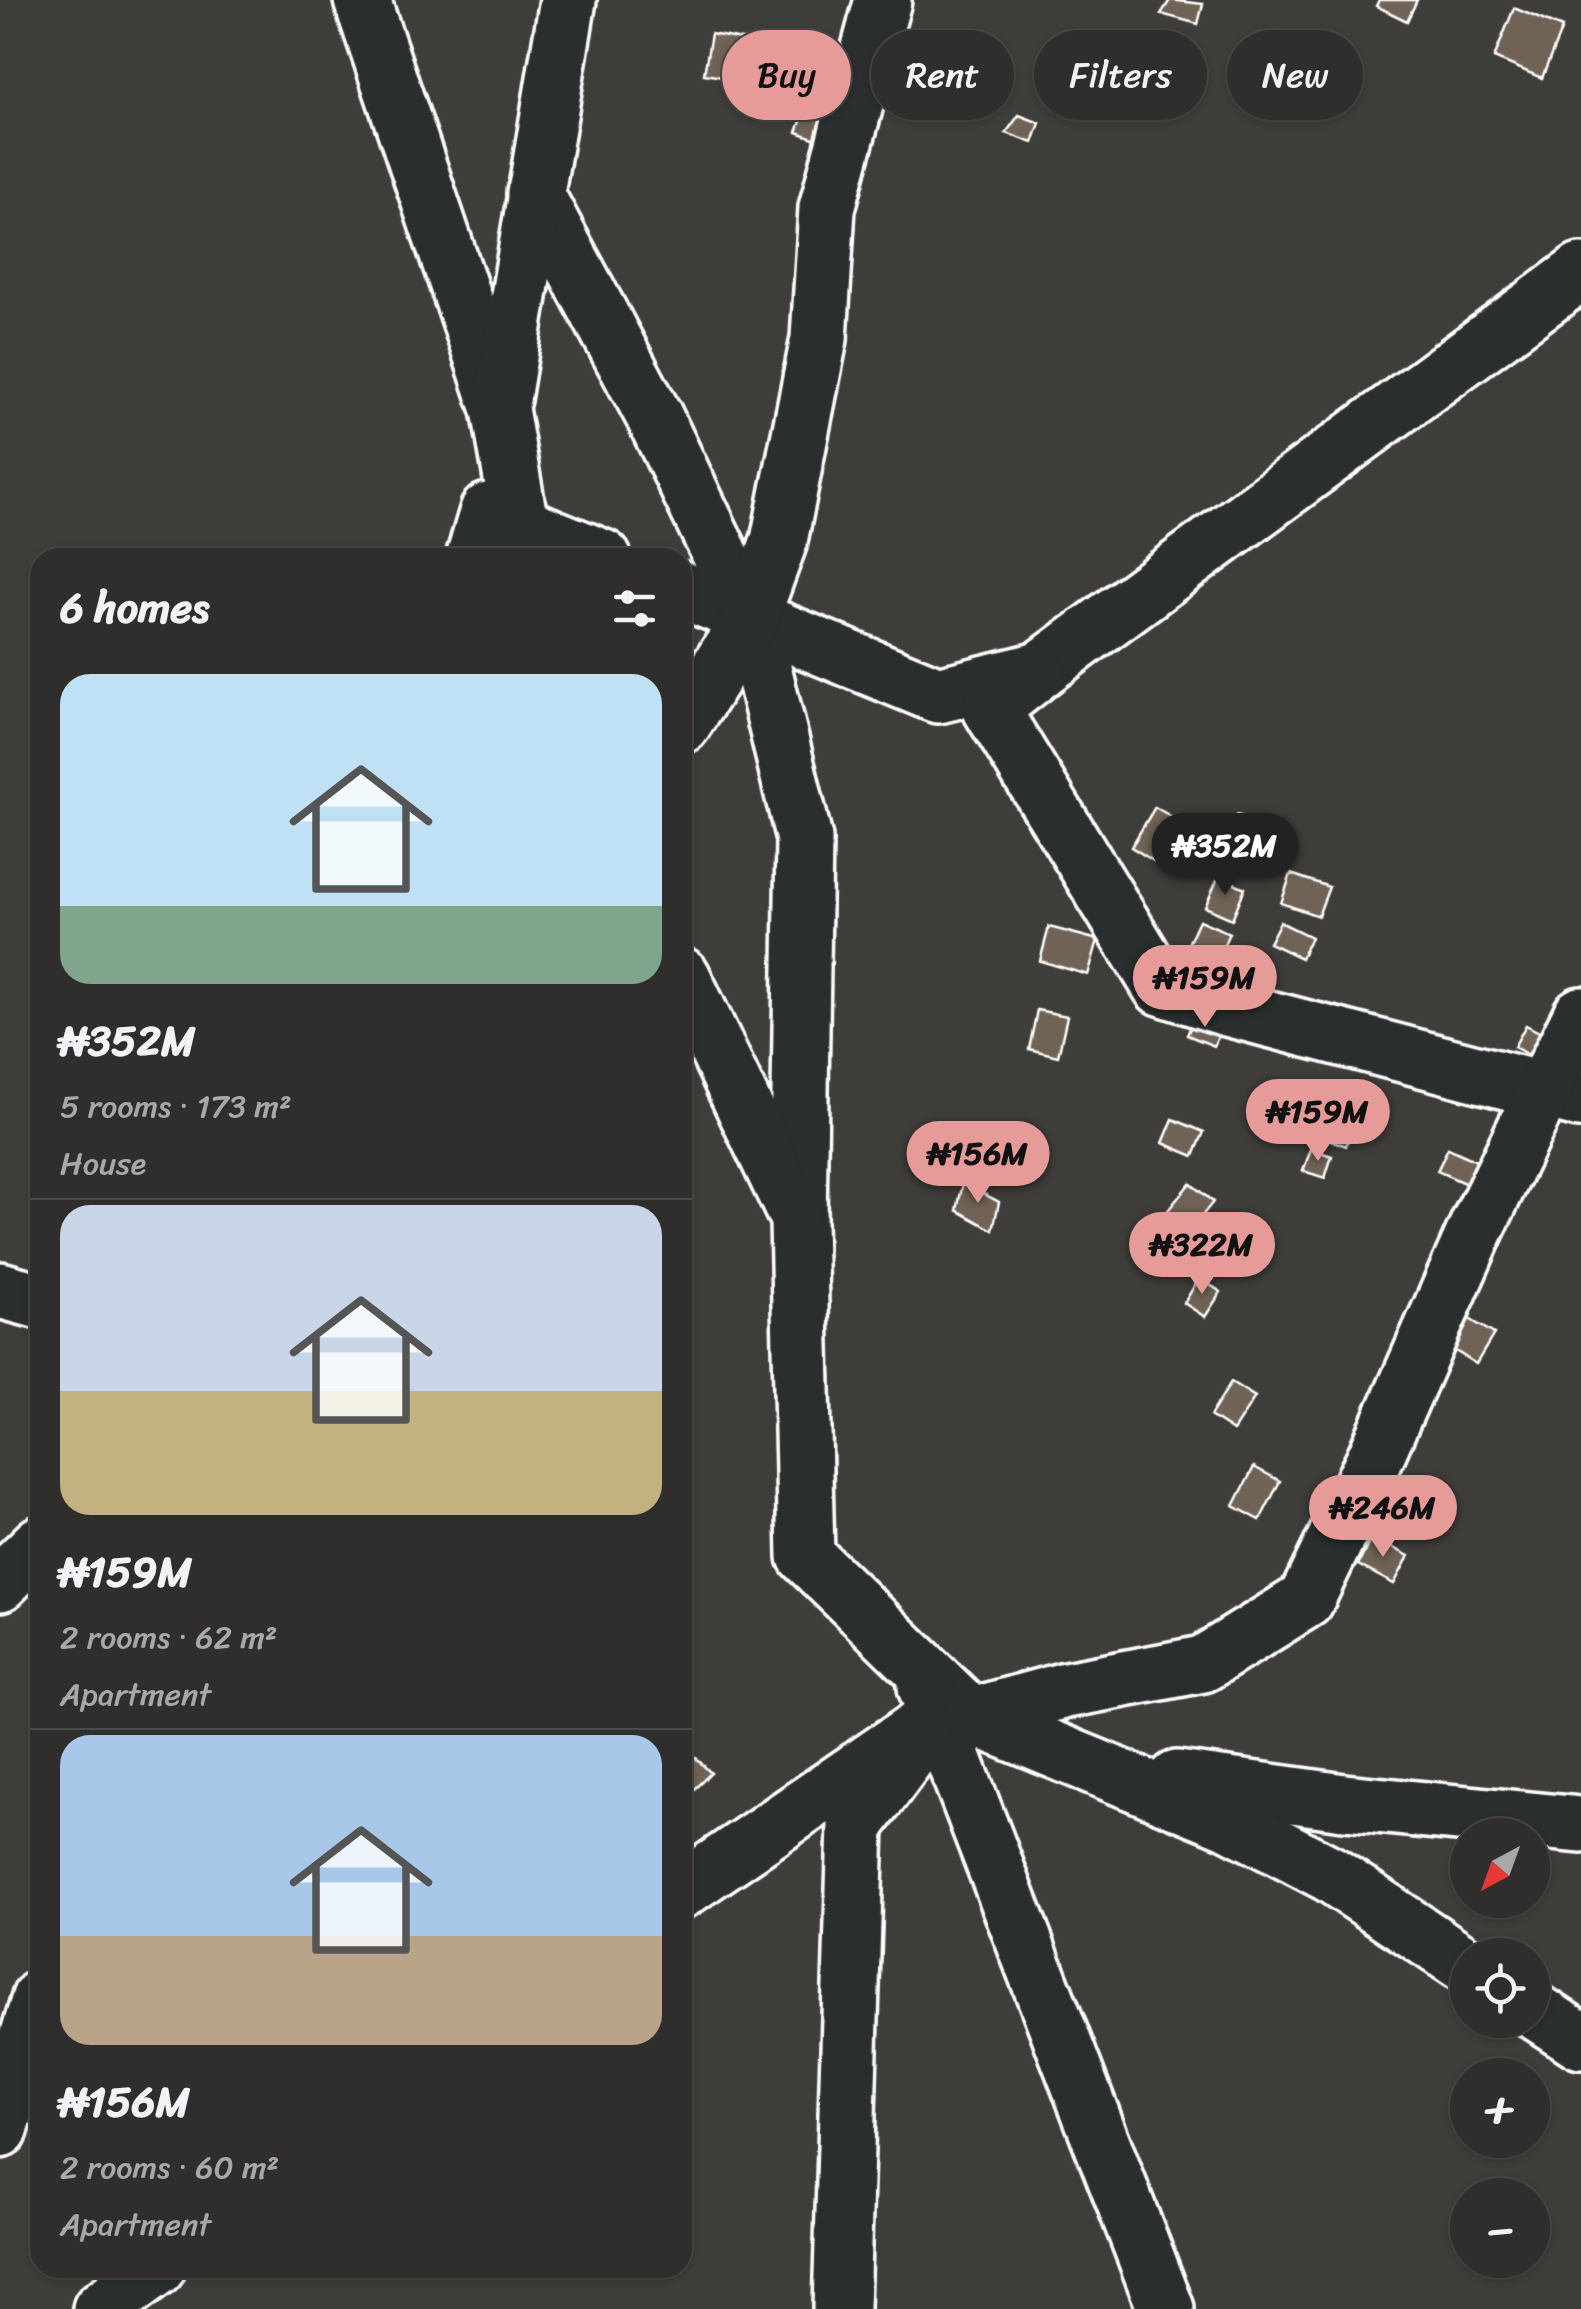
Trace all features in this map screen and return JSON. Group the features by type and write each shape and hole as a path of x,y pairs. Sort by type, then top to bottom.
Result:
{"street":[{"path":"362,0 500,410"},
{"path":"555,548 503,537 500,410 568,0"},
{"path":"692,709 751,618 780,542 819,339 827,208 883,0"},
{"path":"534,193 654,416 751,618 804,839 798,1221 806,1556 918,1665 954,1716 1166,2309"},
{"path":"1563,1095 1227,1008 1161,987 990,709 1581,272"},
{"path":"692,594 938,695 1040,670"},
{"path":"692,997 798,1221"},
{"path":"692,1884 954,1716 1203,1664 1306,1600 1478,1225 1563,1095 1581,1016"},
{"path":"0,1290 30,1298"},
{"path":"0,1583 30,1554"},
{"path":"954,1716 1062,1751 1181,1780 1344,1802 1581,1825"},
{"path":"841,2309 856,1826 954,1716"},
{"path":"1062,1751 1228,1820 1330,1874 1450,1954"},
{"path":"1550,2021 1581,2041"},
{"path":"0,2130 30,2031"},
{"path":"100,2309 143,2278"}],"building":[{"path":"1170,0 1203,4 1198,24 1161,14"},
{"path":"1379,0 1417,0 1407,21 1376,6"},
{"path":"1514,8 1562,28 1542,78 1494,58"},
{"path":"711,34 722,36 722,77 704,74"},
{"path":"1019,115 1040,123 1033,143 1006,133"},
{"path":"802,120 826,120 819,140 797,132"},
{"path":"1155,807 1190,828 1165,868 1131,847"},
{"path":"1237,815 1278,828 1264,866 1225,854"},
{"path":"1291,874 1329,887 1318,916 1281,903"},
{"path":"1219,876 1245,888 1232,919 1205,907"},
{"path":"1199,920 1229,933 1213,969 1183,955"},
{"path":"1280,922 1311,937 1301,958 1269,943"},
{"path":"1049,927 1098,940 1088,975 1040,961"},
{"path":"1037,1010 1067,1016 1058,1056 1029,1049"},
{"path":"1196,1014 1223,1026 1214,1046 1187,1035"},
{"path":"1526,1025 1558,1042 1546,1064 1514,1047"},
{"path":"1325,1115 1354,1126 1346,1146 1318,1135"},
{"path":"1173,1119 1204,1132 1194,1156 1163,1143"},
{"path":"1448,1148 1481,1163 1471,1186 1437,1171"},
{"path":"1311,1149 1332,1156 1325,1178 1303,1171"},
{"path":"963,1183 999,1202 993,1230 957,1210"},
{"path":"1190,1183 1213,1202 1189,1232 1165,1214"},
{"path":"1199,1278 1221,1292 1205,1317 1184,1303"},
{"path":"1466,1317 1494,1334 1476,1364 1449,1347"},
{"path":"1231,1382 1255,1397 1233,1431 1210,1416"},
{"path":"1254,1467 1280,1481 1260,1520 1234,1506"},
{"path":"1372,1537 1409,1556 1394,1584 1358,1565"},
{"path":"692,1754 711,1773 692,1791"}]}
